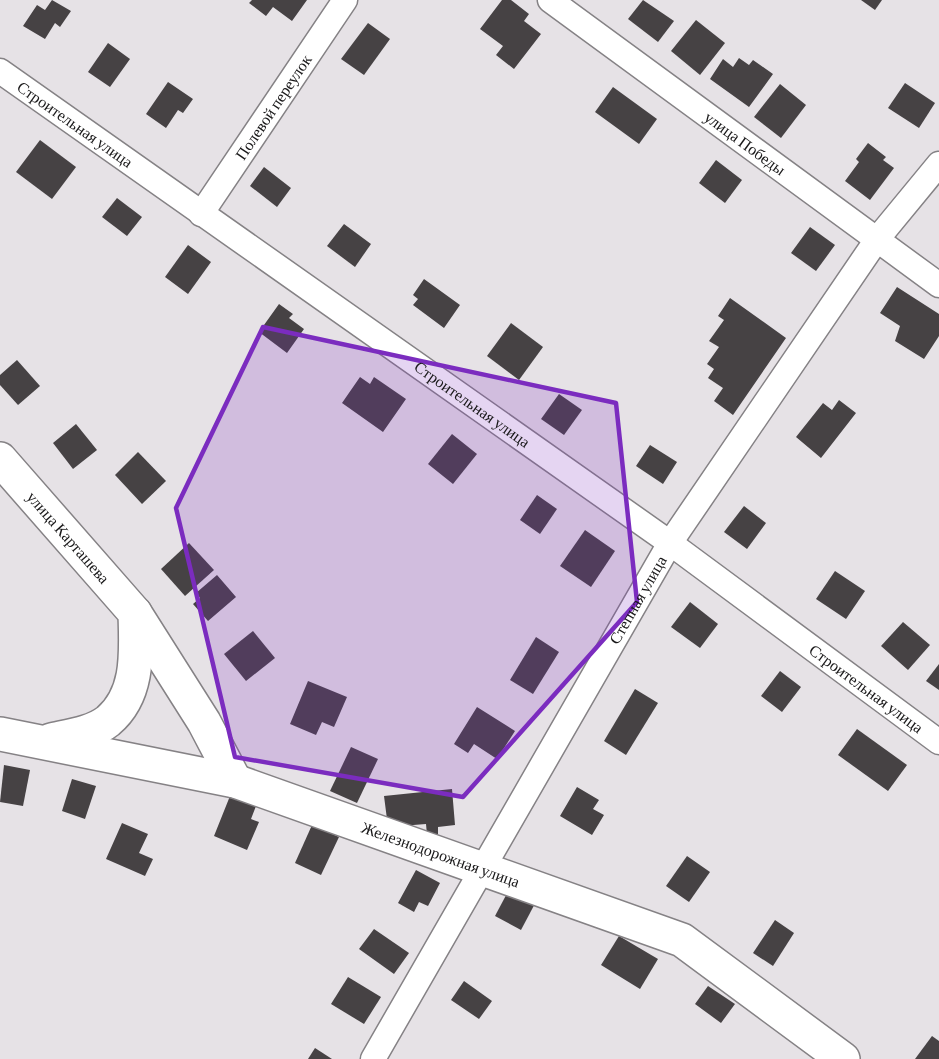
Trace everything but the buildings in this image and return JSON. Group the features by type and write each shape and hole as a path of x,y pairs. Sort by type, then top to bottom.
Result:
{"street":[{"name":"Полевой переулок","path":"201,214 345,0"},
{"name":"улица Победы","path":"550,0 878,238 939,285"},
{"name":"Строительная улица","path":"0,71 670,543 939,742"},
{"name":"Степная улица","path":"373,1059 670,543 878,238 939,164"},
{"name":"улица Карташева","path":"0,459 135,613 204,723 235,781"},
{"path":"47,742 84,732 108,721 129,695 136,660 135,613"},
{"name":"Железнодорожная улица","path":"0,734 235,781 682,940 843,1059"}],"highlighted area":[{"path":"263,327 616,403 637,602 463,797 235,757 176,508"}]}
